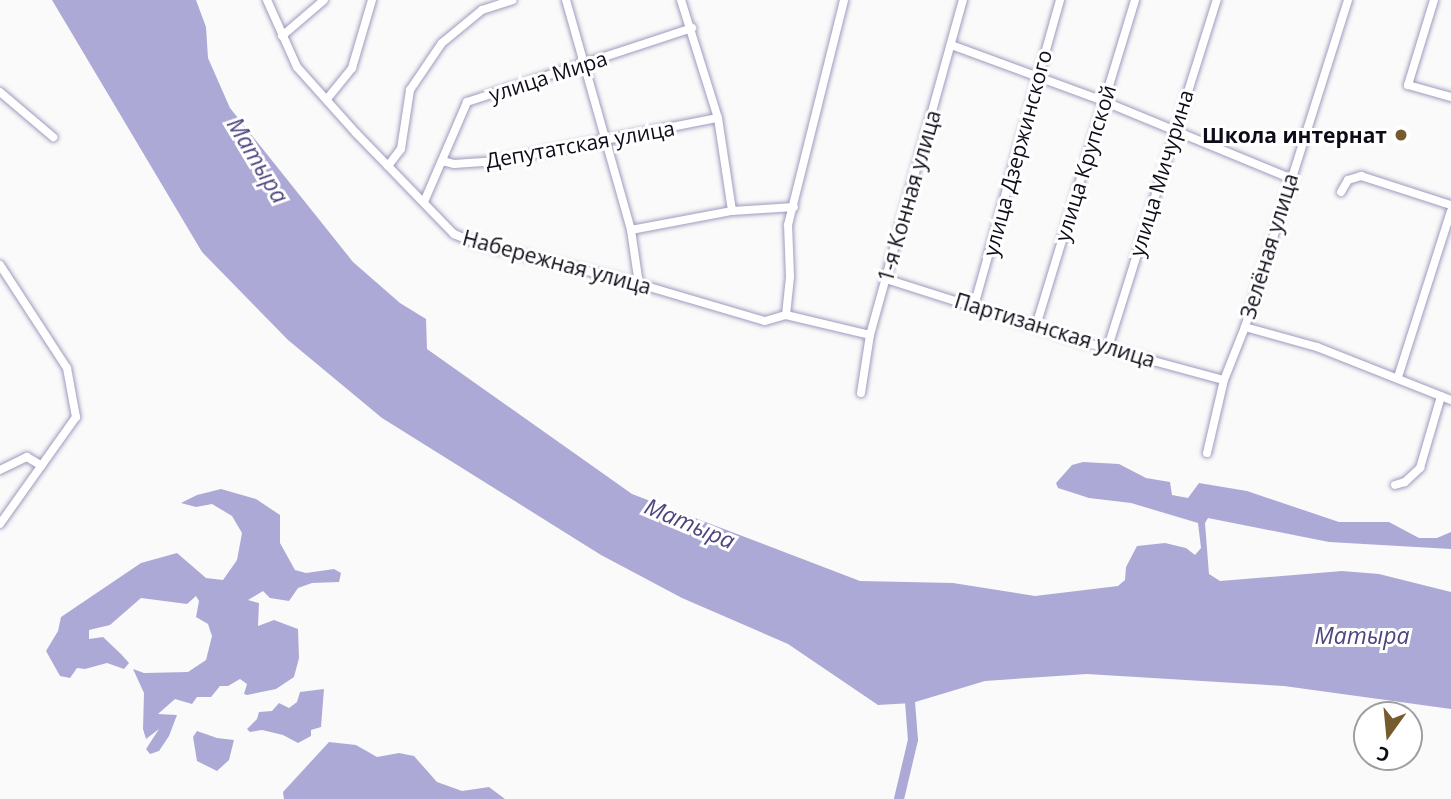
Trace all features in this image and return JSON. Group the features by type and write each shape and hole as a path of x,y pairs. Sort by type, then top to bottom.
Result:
{"street":[{"name":"Набережная улица","path":"267,0 297,67 454,234 475,243 639,284 765,321 786,315 870,335"},
{"path":"282,36 324,0"},
{"path":"327,99 352,68 372,0"},
{"path":"388,166 401,149 410,90 442,43 482,10 512,0"},
{"path":"566,0 631,230 639,284"},
{"path":"681,0 692,27 718,118 732,211"},
{"path":"786,315 789,276 788,225 844,0"},
{"name":"1-я Конная улица","path":"861,393 870,335 963,0"},
{"name":"улица Дзержинского","path":"974,306 1060,0"},
{"name":"улица Крупской","path":"1036,326 1135,0"},
{"name":"улица Мичурина","path":"1108,347 1216,0"},
{"name":"Зелёная улица","path":"1207,453 1224,380 1245,327 1348,0"},
{"path":"1434,0 1408,85 1451,97"},
{"name":"улица Мира","path":"424,202 467,102 692,27"},
{"path":"951,45 1103,101 1290,178"},
{"path":"0,92 53,137"},
{"name":"Депутатская улица","path":"442,161 454,164 498,161 718,118"},
{"path":"1341,192 1348,180 1361,176 1451,205"},
{"path":"631,230 732,211 794,207"},
{"path":"1398,377 1448,233 1451,211"},
{"path":"0,265 67,368 76,417 0,524"},
{"name":"Партизанская улица","path":"886,279 1224,380"},
{"path":"1245,327 1317,347 1451,400"},
{"path":"1395,485 1405,482 1420,468 1441,396"},
{"path":"0,470 27,457 42,466"}],"water":[{"name":"Матыра","path":"52,0 196,0 206,27 208,58 230,108 353,262 400,303 426,319 427,349 632,494 860,581 953,583 1035,596 1118,586 1125,580 1126,567 1137,546 1165,543 1186,548 1195,555 1201,548 1198,523 1131,503 1089,498 1058,488 1056,483 1072,465 1083,462 1119,464 1146,478 1170,482 1172,495 1188,498 1199,483 1247,491 1339,522 1389,522 1419,538 1437,538 1451,532 1451,549 1329,542 1208,518 1205,523 1209,574 1220,581 1342,571 1379,574 1451,592 1451,709 1423,705 1423,701 1393,701 1284,686 1087,674 985,681 912,703 878,705 788,644 682,598 601,555 382,418 288,340 202,252"},
{"path":"221,489 256,499 280,515 280,543 295,570 306,573 334,569 341,573 339,582 312,583 298,588 289,601 270,598 263,591 248,600 259,603 258,626 274,620 298,629 299,658 294,677 276,689 247,695 244,694 247,684 240,679 228,686 220,686 211,697 197,697 192,704 175,699 158,714 177,715 169,736 159,751 150,754 146,749 159,729 146,739 143,729 144,693 133,669 144,673 188,672 206,660 212,636 208,624 196,617 199,601 196,596 187,604 141,598 110,625 89,630 89,639 103,637 121,654 129,663 124,669 107,663 85,669 77,668 70,678 60,676 46,651 58,631 61,617 141,563 177,553 206,578 223,580 237,560 242,533 232,516 212,504 196,507 181,503 197,495"},
{"path":"324,689 321,727 311,730 311,736 298,743 283,735 262,730 250,732 247,729 257,719 259,712 272,711 279,703 289,708 297,702 300,692"},
{"path":"197,731 234,740 229,760 217,771 197,761 193,737"},
{"path":"329,742 356,745 377,757 399,753 414,756 437,782 462,791 489,787 505,799 284,799 283,792"}],"waterway":[{"path":"899,799 913,740 909,689"}],"place":[{"name":"Школа интернат","path":"1401,135"}]}
